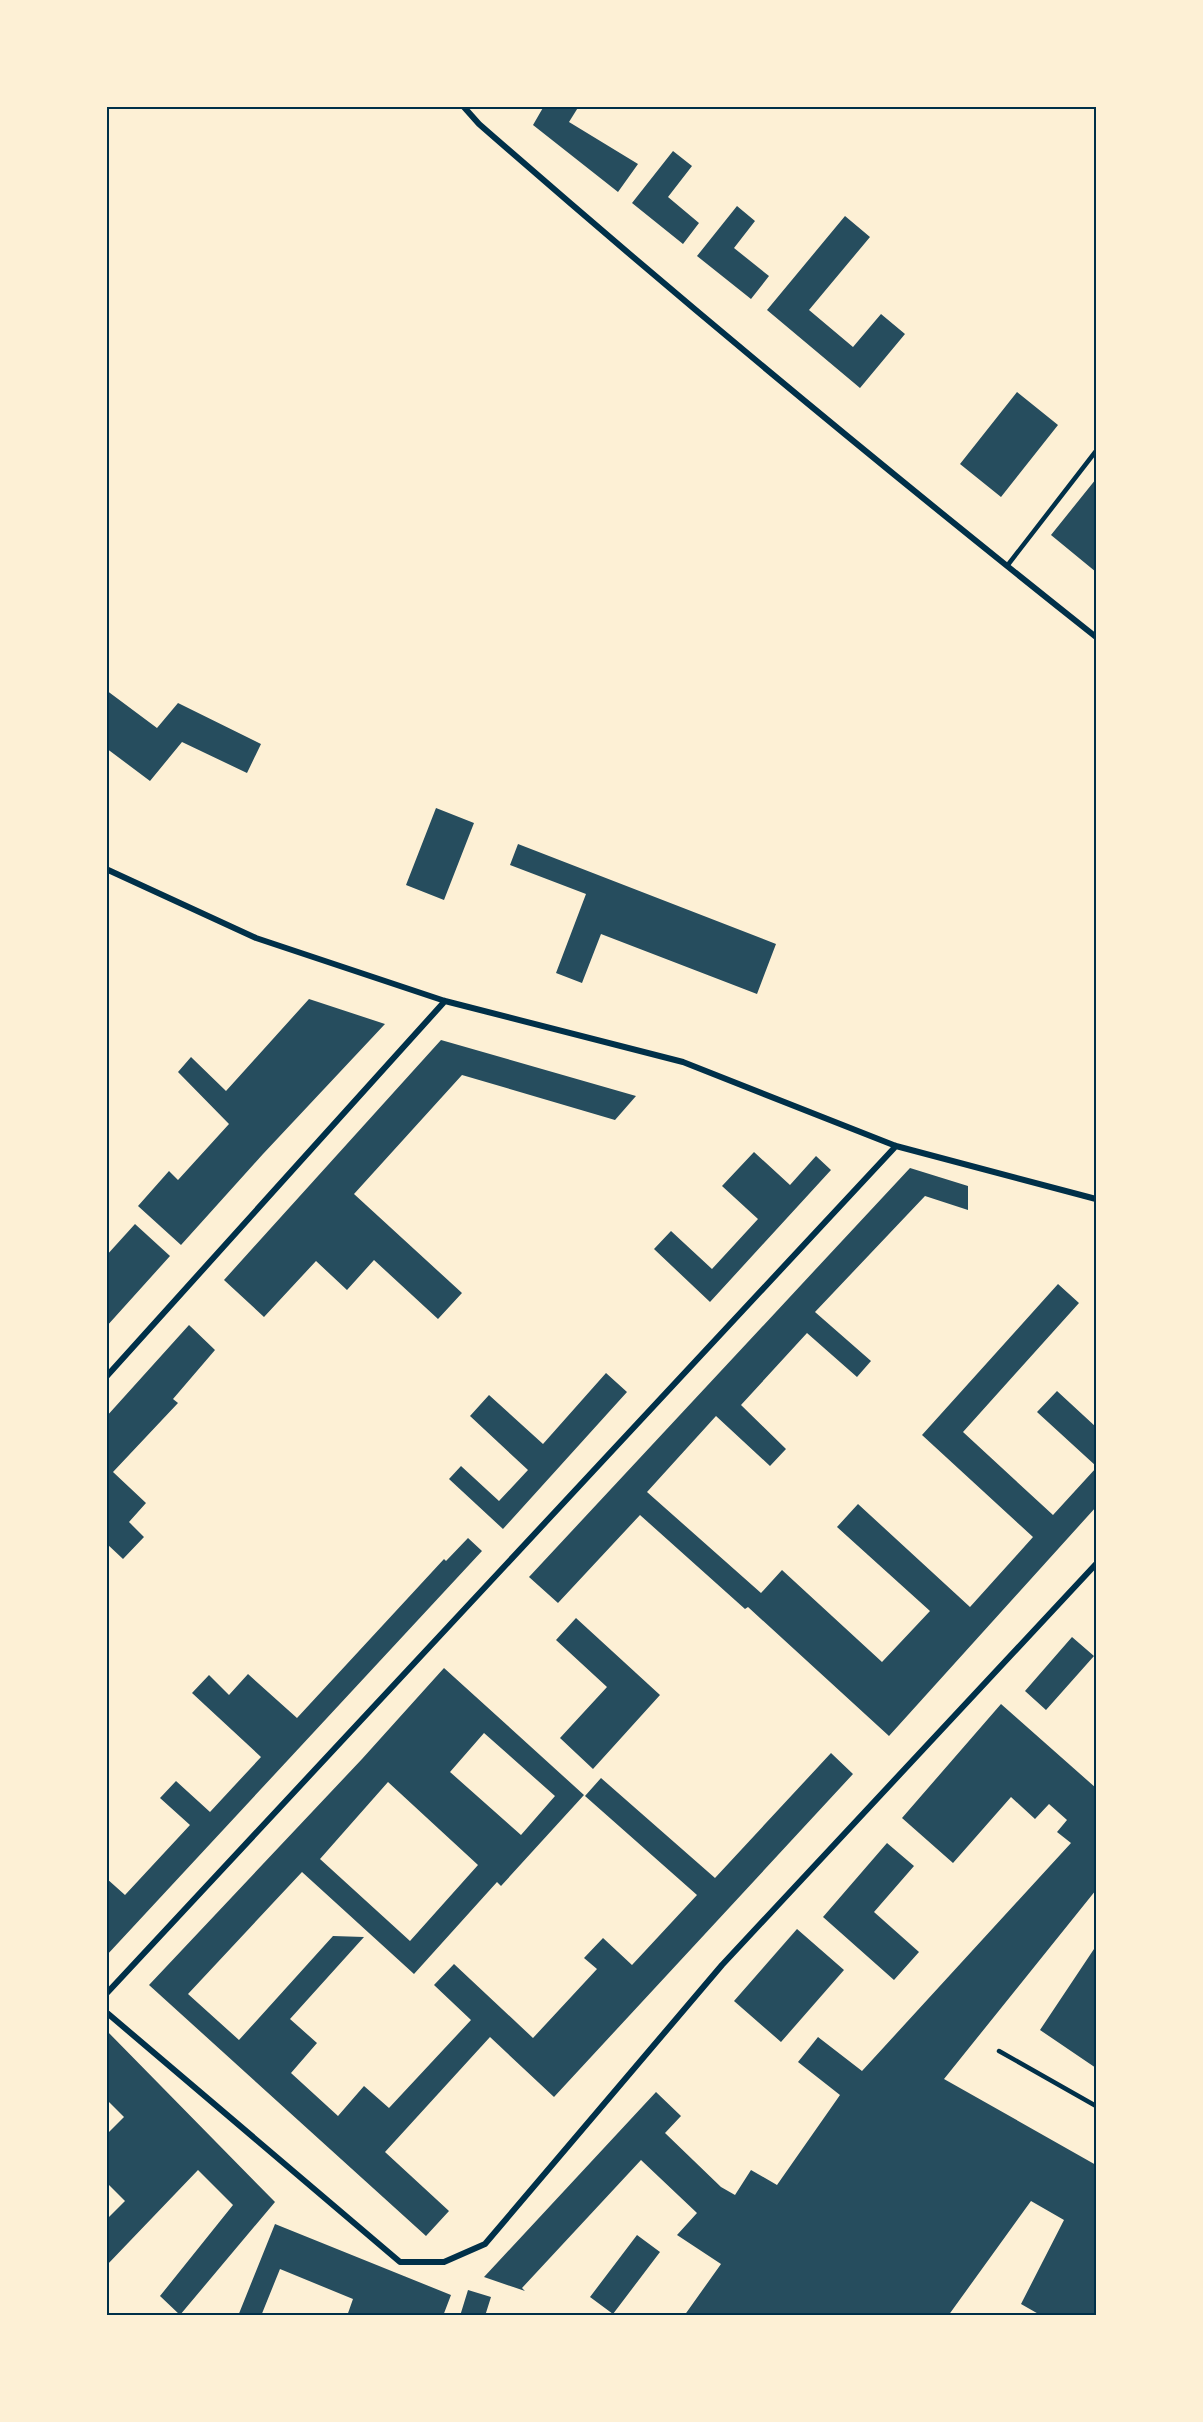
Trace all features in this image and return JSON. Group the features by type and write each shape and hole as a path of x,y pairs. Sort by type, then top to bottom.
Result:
{"street":[{"path":"463,106 479,124 610,238 1096,637"},
{"path":"106,868 256,938 445,1001 683,1062 896,1146 1096,1199"},
{"path":"106,1377 445,1001"},
{"path":"106,1994 896,1146"},
{"path":"106,2012 400,2262 444,2262 485,2244 722,1965 1096,1564"}],"lane":[{"path":"1007,566 1096,451"},
{"path":"999,2051 1096,2106"}],"building":[{"path":"544,106 579,106 569,122 638,164 618,192 533,125"},
{"path":"673,151 692,166 668,197 699,223 683,244 632,203"},
{"path":"737,206 755,221 734,248 769,276 751,299 697,256"},
{"path":"845,216 870,237 809,310 853,347 881,314 905,334 860,388 767,310"},
{"path":"1017,392 1058,425 1001,497 960,464"},
{"path":"1096,479 1096,572 1051,535"},
{"path":"106,690 157,728 178,703 261,744 247,773 182,742 150,781 106,748"},
{"path":"436,808 474,823 444,900 406,885"},
{"path":"518,844 776,944 757,994 601,934 582,983 556,973 586,894 510,865"},
{"path":"309,999 385,1024 181,1245 138,1206 169,1171 178,1180 229,1124 178,1072 191,1057 226,1091"},
{"path":"441,1040 636,1096 615,1120 462,1075 354,1194 462,1293 438,1319 374,1260 347,1290 316,1261 264,1317 224,1280"},
{"path":"754,1152 790,1185 816,1156 831,1170 710,1302 654,1249 671,1231 712,1269 758,1219 722,1186"},
{"path":"910,1168 968,1186 968,1210 925,1196 815,1312 871,1361 857,1377 807,1333 741,1405 786,1449 770,1466 716,1416 647,1492 761,1593 782,1570 882,1662 930,1611 837,1527 858,1504 970,1607 1033,1537 922,1435 1058,1284 1079,1303 963,1432 1053,1515 1096,1468 1096,1507 889,1736 748,1607 745,1609 640,1515 558,1603 529,1577"},
{"path":"135,1224 170,1256 106,1327 106,1256"},
{"path":"189,1325 215,1350 173,1399 178,1403 113,1472 146,1503 129,1522 144,1537 123,1559 106,1543 106,1417"},
{"path":"606,1373 627,1392 503,1529 449,1479 461,1466 499,1501 528,1470 470,1416 489,1395 543,1444"},
{"path":"1057,1391 1096,1427 1096,1466 1037,1412"},
{"path":"468,1538 482,1551 106,1956 106,1878 125,1895 190,1825 160,1798 176,1781 210,1812 261,1757 192,1693 209,1675 229,1695 248,1674 297,1718 444,1559 446,1561"},
{"path":"576,1618 660,1695 593,1769 560,1738 607,1687 556,1640"},
{"path":"1072,1637 1094,1656 1046,1710 1025,1691"},
{"path":"444,1668 584,1795 501,1886 497,1882 414,1974 302,1872 188,1994 239,2040 333,1936 364,1937 290,2019 317,2043 291,2073 338,2116 364,2086 389,2108 471,2020 434,1985 454,1964 533,2038 597,1969 584,1958 603,1938 632,1965 697,1895 585,1796 601,1778 715,1878 831,1753 853,1774 554,2097 490,2037 385,2152 449,2211 426,2236 149,1985 362,1759","holes":["484,1733 555,1796 521,1835 450,1772","388,1782 478,1865 410,1941 320,1859"]},
{"path":"1001,1704 1096,1788 1096,1890 944,2079 1096,2165 1096,2316 1042,2316 1021,2304 1064,2220 1031,2201 948,2316 684,2316 721,2264 677,2235 697,2213 641,2160 522,2288 525,2291 484,2277 656,2092 681,2116 665,2133 721,2187 735,2195 751,2170 777,2185 840,2095 798,2062 818,2037 862,2071 1071,1843 1057,1832 1067,1820 1049,1804 1035,1819 1011,1797 953,1863 902,1818"},
{"path":"887,1843 914,1866 874,1912 919,1952 894,1980 823,1917"},
{"path":"797,1929 844,1970 781,2042 734,2001"},
{"path":"1096,1946 1096,2068 1040,2030"},
{"path":"106,2030 275,2202 180,2315 160,2296 233,2205 198,2170 106,2266 106,2220 125,2201 106,2182 106,2135 124,2117 106,2099"},
{"path":"275,2224 451,2295 443,2316 347,2316 353,2299 280,2269 261,2316 238,2316"},
{"path":"637,2235 660,2252 613,2314 590,2297"},
{"path":"468,2290 491,2297 485,2316 460,2316"}]}
